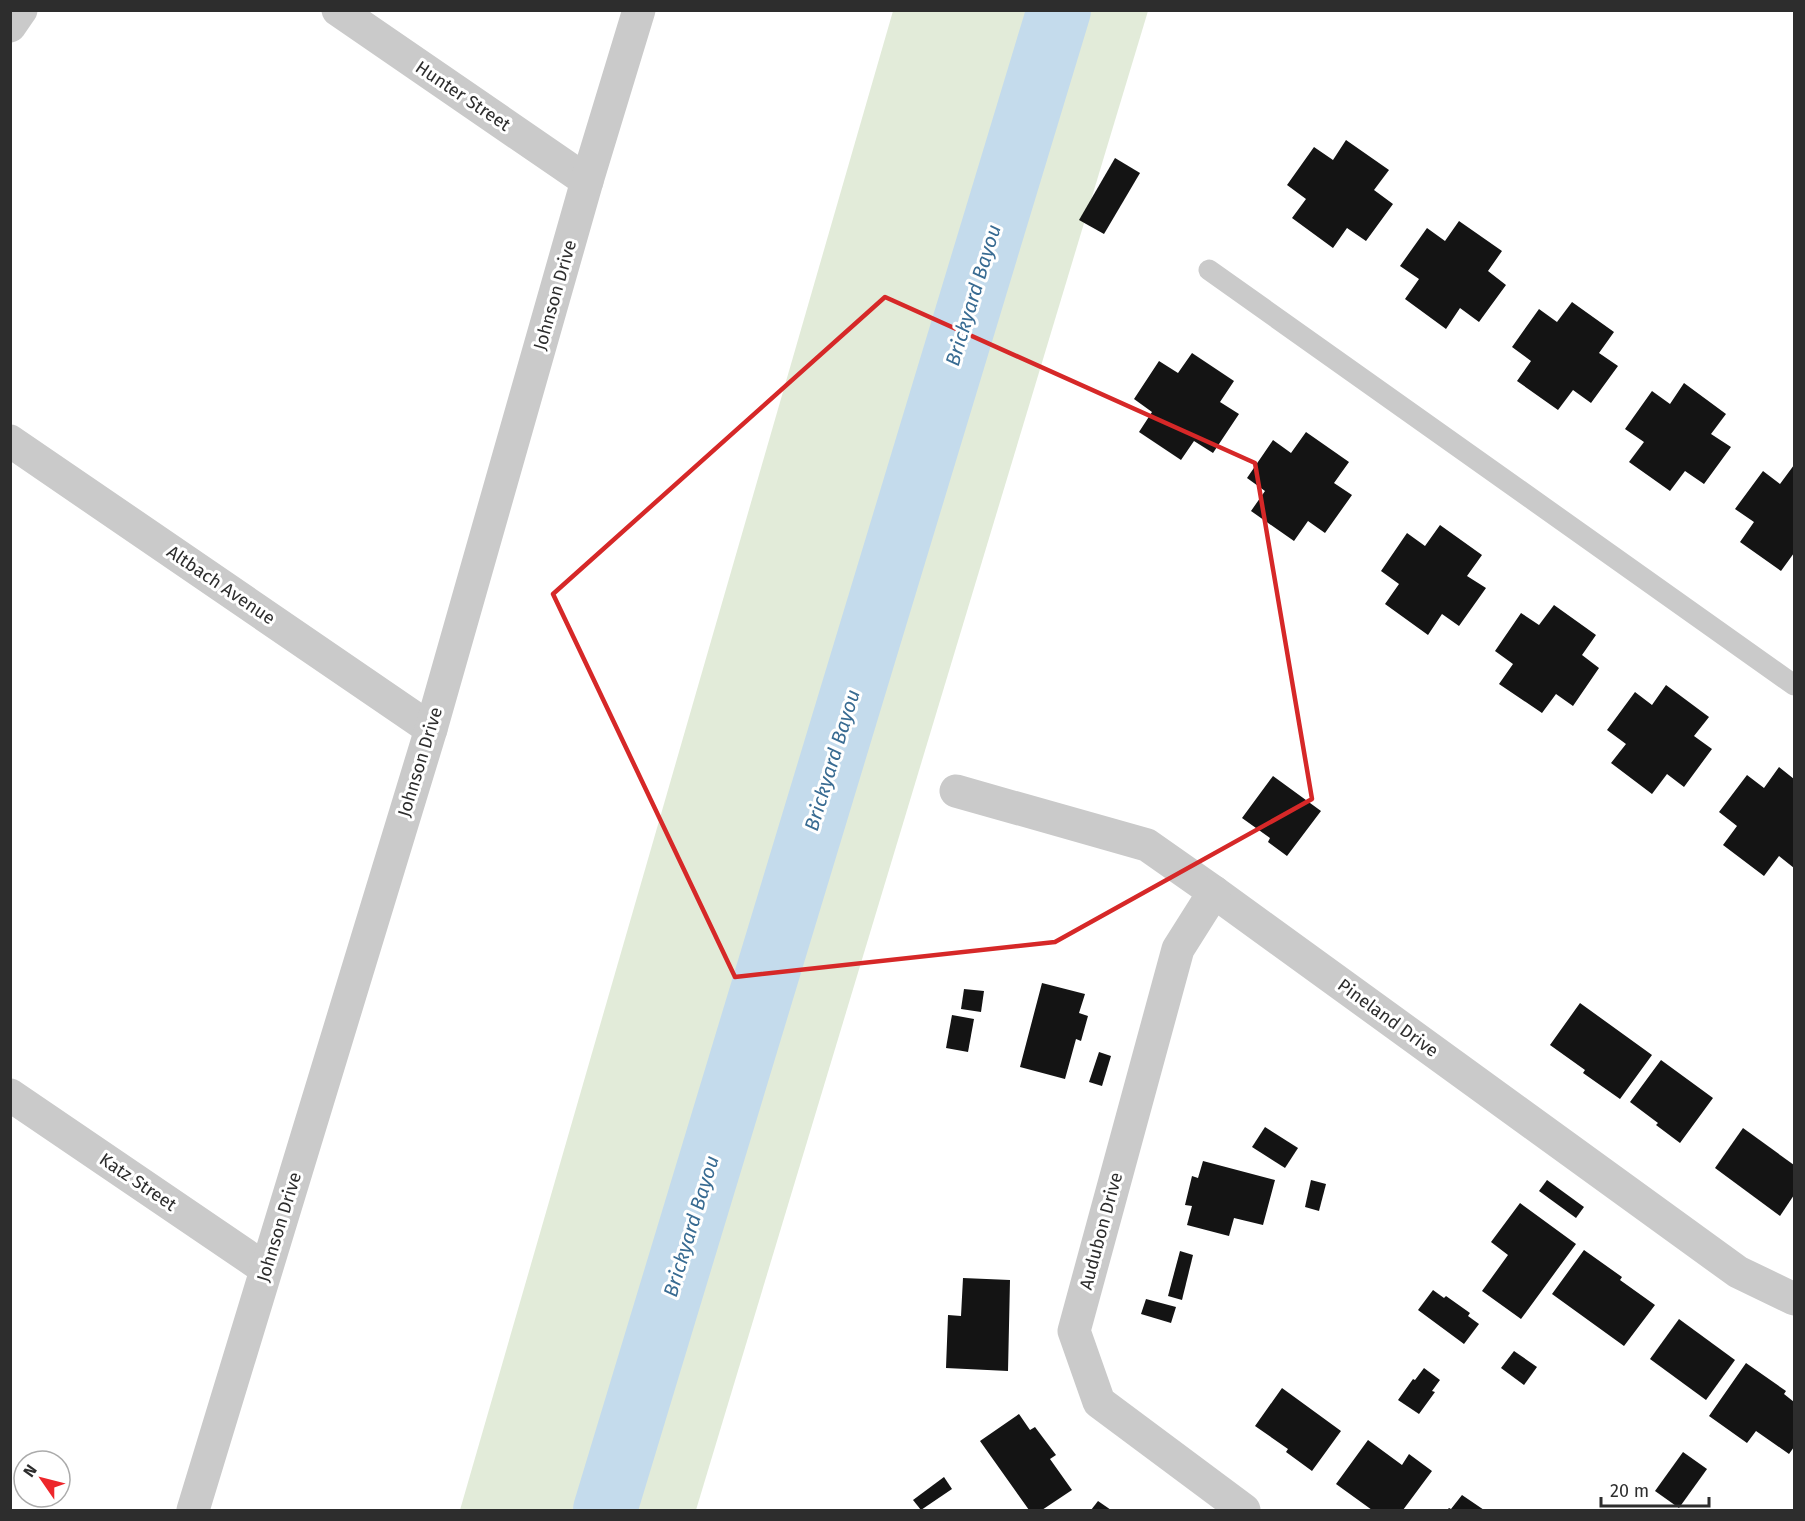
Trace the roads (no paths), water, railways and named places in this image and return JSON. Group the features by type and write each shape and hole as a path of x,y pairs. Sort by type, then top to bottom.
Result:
{"street":[{"path":"10,26 21,10"},
{"name":"Hunter Street","path":"338,10 587,181"},
{"name":"Johnson Drive","path":"193,1510 431,729 587,181 639,10"},
{"name":"Altbach Avenue","path":"10,441 431,729"},
{"name":"Pineland Drive","path":"957,791 1147,845 1738,1272 1794,1299"},
{"name":"Audubon Drive","path":"1214,892 1178,949 1074,1331 1099,1402 1244,1510"},
{"name":"Katz Street","path":"10,1095 266,1269"}],"lane":[{"path":"1209,270 1794,685"}],"waterway":[{"name":"Brickyard Bayou","path":"605,1510 1059,10"}]}
